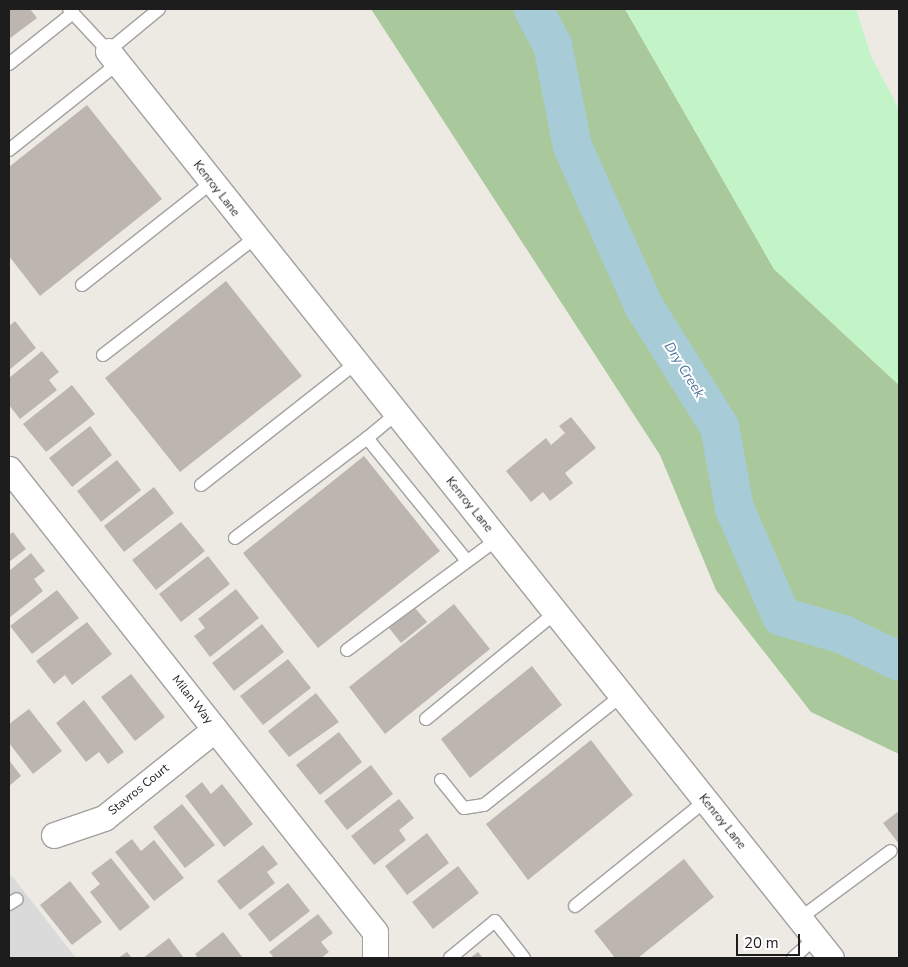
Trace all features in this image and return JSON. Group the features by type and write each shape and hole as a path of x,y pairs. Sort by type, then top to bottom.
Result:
{"street":[{"name":"Kenroy Lane","path":"113,57 355,364 831,958"},
{"name":"Milan Way","path":"9,469 375,932 375,958"},
{"name":"Stavros Court","path":"54,835 104,818 216,730"}],"lane":[{"path":"9,150 113,57 159,9"},
{"path":"9,64 71,11 113,57"},
{"path":"82,285 211,183"},
{"path":"103,355 255,238"},
{"path":"201,485 355,364"},
{"path":"235,538 396,414"},
{"path":"367,438 466,560"},
{"path":"347,650 466,560 496,540"},
{"path":"426,719 554,613"},
{"path":"441,780 464,808 484,805 620,696"},
{"path":"575,906 705,801"},
{"path":"799,919 891,851"},
{"path":"450,958 495,921 524,958"},
{"path":"793,958 815,938"}],"shaded area":[{"path":"9,876 12,876 76,958 9,958"}],"green space":[{"path":"371,9 625,9 774,269 899,385 899,754 811,712 716,590 660,455"},
{"path":"625,9 856,9 871,56 899,109 899,385 774,269"}],"building":[{"path":"9,9 30,9 37,18 9,39"},
{"path":"87,105 162,199 40,296 9,256 9,167"},
{"path":"226,281 302,376 180,472 105,378"},
{"path":"15,321 36,348 9,370 9,326"},
{"path":"42,351 59,372 49,380 57,390 20,419 9,405 9,378"},
{"path":"72,385 95,414 46,452 23,424"},
{"path":"571,417 596,448 565,473 573,483 550,501 543,492 531,502 506,471 546,438 551,445 565,433 559,426"},
{"path":"90,426 112,455 72,487 49,458"},
{"path":"364,456 440,551 318,648 243,553"},
{"path":"117,460 141,490 101,522 77,491"},
{"path":"154,487 174,513 124,552 104,526"},
{"path":"181,522 205,551 156,590 132,560"},
{"path":"13,532 26,549 9,562 9,535"},
{"path":"31,553 45,571 34,579 43,591 9,618 9,571"},
{"path":"208,556 230,584 181,622 159,594"},
{"path":"236,589 259,618 210,657 194,636 205,628 198,619"},
{"path":"57,590 79,618 32,654 10,626"},
{"path":"454,604 490,649 385,734 349,687"},
{"path":"415,608 427,622 401,643 389,628"},
{"path":"87,622 112,654 72,685 65,675 54,684 36,661"},
{"path":"262,624 284,652 234,691 212,663"},
{"path":"288,659 311,688 263,725 240,696"},
{"path":"532,666 562,705 470,778 441,739"},
{"path":"131,674 165,717 135,741 101,697"},
{"path":"316,693 339,722 289,757 268,731"},
{"path":"84,700 124,752 108,764 99,752 86,762 56,723"},
{"path":"29,709 62,751 33,774 9,743 9,724"},
{"path":"339,732 362,762 320,795 296,765"},
{"path":"591,740 633,795 528,880 486,824"},
{"path":"9,760 21,776 9,786"},
{"path":"371,765 393,794 347,830 324,801"},
{"path":"202,782 211,794 222,784 253,824 224,847 185,796"},
{"path":"399,799 414,818 399,830 406,840 374,865 351,836"},
{"path":"182,804 215,845 185,868 153,827"},
{"path":"899,811 899,844 883,823"},
{"path":"427,833 449,863 407,895 385,866"},
{"path":"132,839 141,851 154,840 184,878 154,901 115,852"},
{"path":"263,845 278,864 267,872 275,883 240,910 217,881"},
{"path":"111,858 150,907 120,931 90,892 100,884 91,873"},
{"path":"684,859 714,897 638,958 615,958 594,931"},
{"path":"458,866 479,893 433,929 412,902"},
{"path":"70,881 102,922 72,945 40,905"},
{"path":"288,883 310,911 270,942 248,914"},
{"path":"318,914 333,933 321,942 329,952 321,958 274,958 269,952"},
{"path":"223,932 243,958 198,958 195,954"},
{"path":"169,938 184,958 143,958"},
{"path":"127,952 132,958 118,958"},
{"path":"478,952 483,958 470,958"}],"waterway":[{"name":"Dry Creek","path":"533,9 552,44 572,146 643,305 719,426 734,508 781,616 843,634 899,661"}]}
